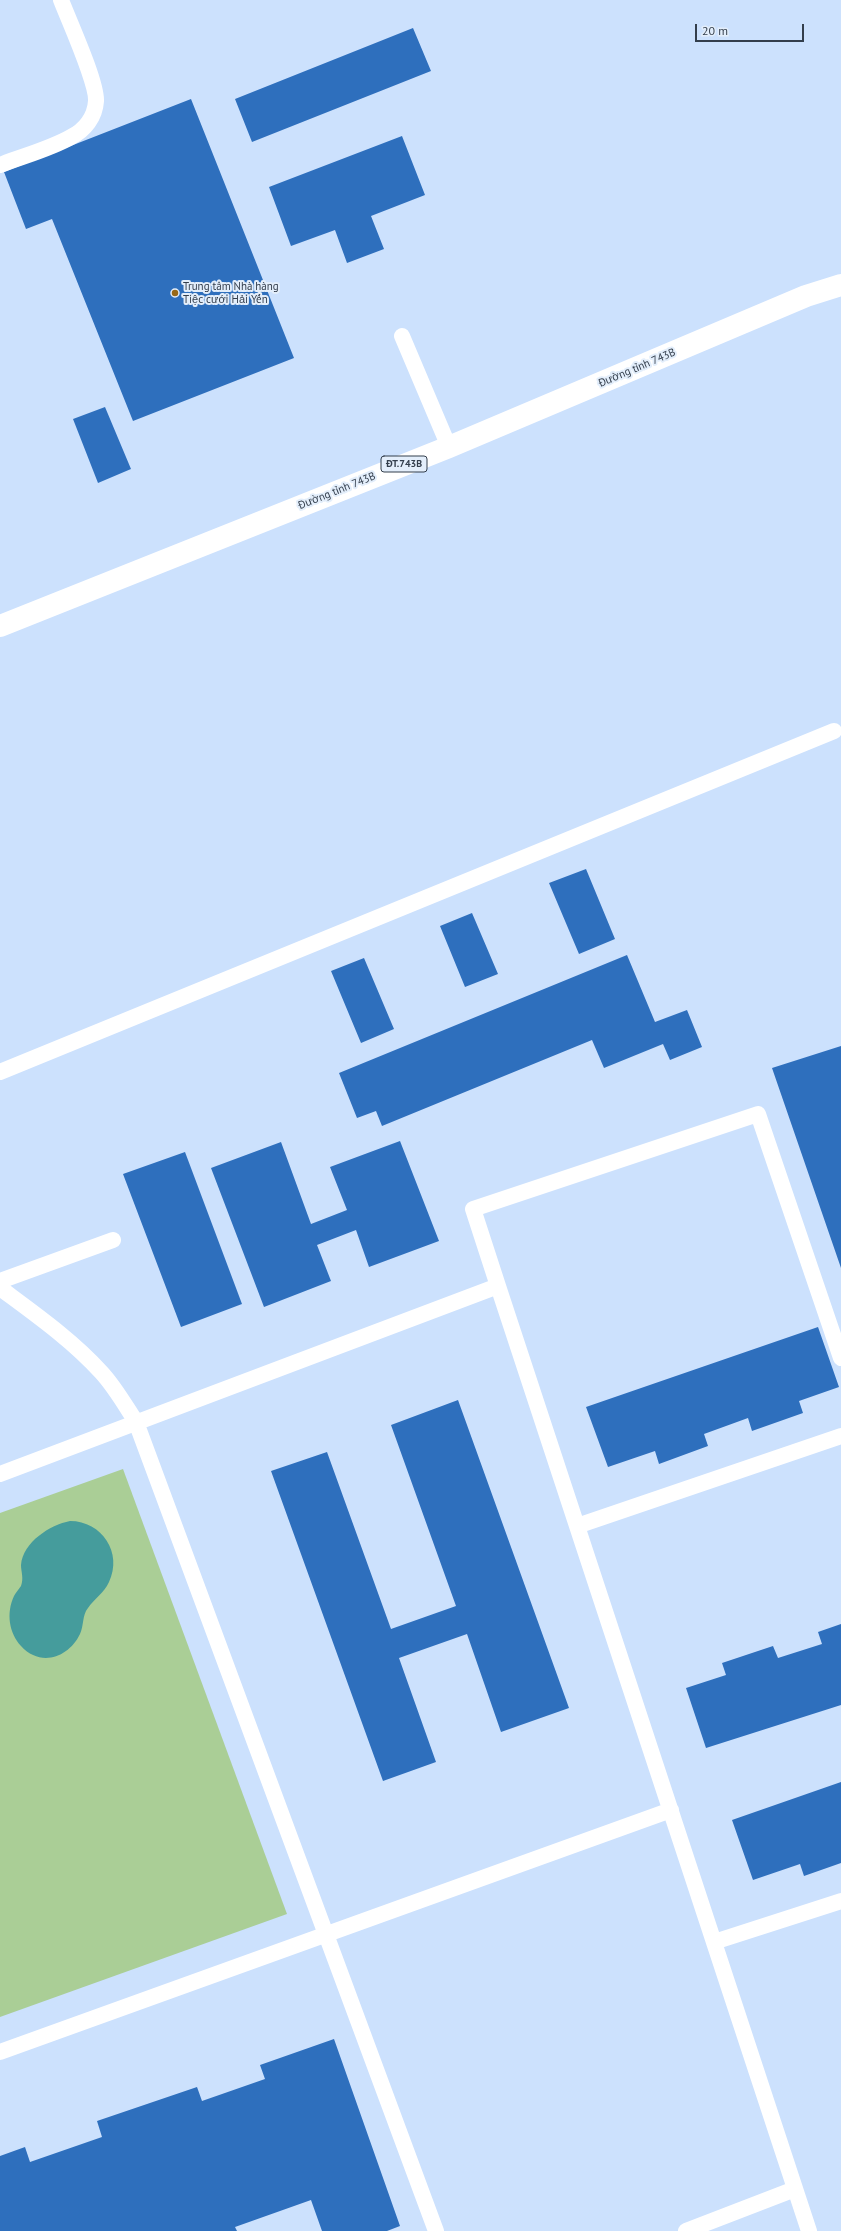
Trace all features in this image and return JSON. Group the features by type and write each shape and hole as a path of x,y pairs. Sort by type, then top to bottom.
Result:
{"main road":[{"name":"Đường tỉnh 743B","path":"806,296 841,272"},
{"name":"Đường tỉnh 743B","path":"0,626 449,447 806,296 841,285"}],"lane":[{"path":"0,165 71,138 82,130 90,120 94,111 95,90 61,0"},
{"path":"402,336 449,447"},
{"path":"0,1072 834,731"},
{"path":"809,2231 473,1209 758,1114 841,1358"},
{"path":"0,1281 113,1240"},
{"path":"0,1474 498,1286"},
{"path":"0,1288 53,1328 92,1363 120,1397 136,1422 436,2231"},
{"path":"577,1526 841,1436"},
{"path":"0,2052 670,1810"},
{"path":"714,1942 841,1901"},
{"path":"686,2231 795,2189"}],"shaded area":[{"path":"123,1469 287,1914 0,2017 0,1513"},
{"path":"70,1521 81,1522 92,1526 107,1541 113,1560 113,1571 107,1586 86,1611 80,1634 69,1649 54,1657 37,1657 29,1653 17,1641 11,1629 10,1609 14,1596 22,1583 21,1565 27,1549 32,1542 46,1531 54,1526"}],"building":[{"path":"413,28 431,71 252,142 235,99"},
{"name":"Trung tâm Nhà hàng Tiệc cưới Hải Yến","path":"191,99 294,358 133,421 52,219 26,229 4,172"},
{"path":"402,136 425,195 371,216 384,249 347,263 335,230 291,246 269,187"},
{"path":"105,407 131,469 98,483 73,419"},
{"path":"586,869 615,939 579,954 549,883"},
{"path":"472,913 498,974 465,987 440,926"},
{"path":"627,955 655,1022 687,1010 702,1047 670,1060 663,1044 604,1068 592,1040 382,1126 376,1111 357,1118 339,1073"},
{"path":"364,958 394,1029 361,1043 331,971"},
{"path":"841,1046 841,1268 772,1068"},
{"path":"400,1141 439,1241 369,1267 356,1230 317,1245 331,1281 264,1307 211,1168 281,1142 311,1224 347,1210 330,1167"},
{"path":"185,1152 242,1304 181,1327 123,1174"},
{"path":"818,1327 839,1387 799,1401 803,1413 752,1431 748,1418 704,1434 708,1446 659,1464 655,1451 608,1467 586,1407"},
{"path":"458,1400 569,1708 501,1732 467,1634 399,1658 436,1762 383,1781 271,1471 327,1452 391,1629 456,1606 391,1425"},
{"path":"841,1624 841,1705 706,1748 686,1688 726,1675 722,1663 773,1646 778,1658 822,1644 818,1632"},
{"path":"841,1782 841,1863 804,1876 800,1864 753,1880 732,1820"},
{"path":"334,2039 400,2226 387,2231 322,2231 311,2200 235,2227 237,2231 0,2231 0,2156 25,2147 30,2162 102,2137 97,2121 197,2087 202,2101 265,2079 260,2065"}],"place":[{"name":"Trung tâm Nhà hàng Tiệc cưới Hải Yến","path":"175,293"}]}
